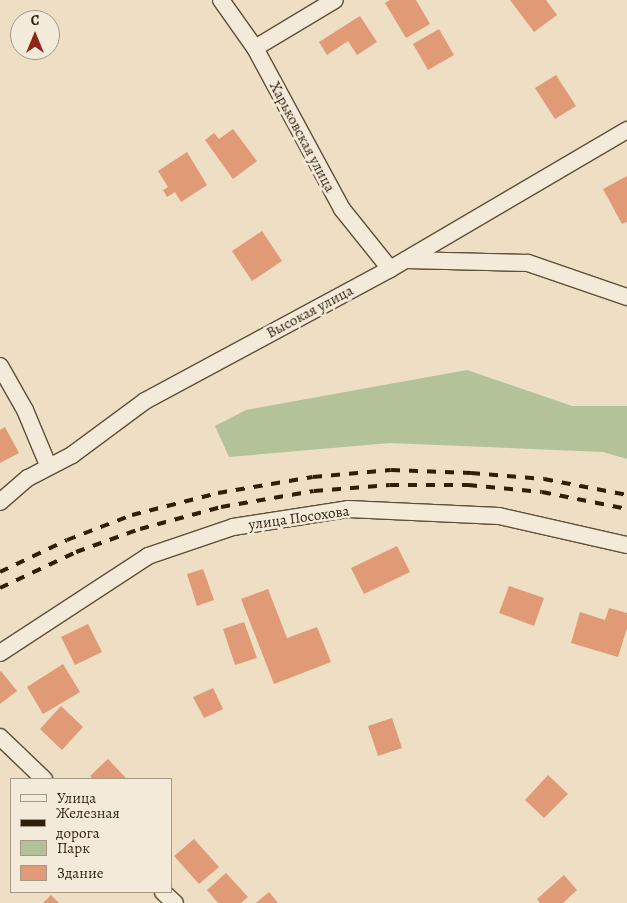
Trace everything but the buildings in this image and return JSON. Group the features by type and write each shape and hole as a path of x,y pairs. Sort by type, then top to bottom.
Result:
{"street":[{"name":"Харьковская улица","path":"221,0 255,48 342,209 390,269"},
{"path":"255,48 335,0"},
{"name":"Высокая улица","path":"0,502 48,466 72,455 145,401 390,269 627,130"},
{"path":"406,260 528,263 627,298"},
{"path":"0,366 25,410 48,466"},
{"name":"улица Посохова","path":"0,652 148,556 233,528 348,509 499,516 627,545"},
{"path":"0,737 43,778"},
{"path":"164,893 175,903"}],"green space":[{"path":"467,370 572,406 627,406 627,459 603,452 390,443 229,457 215,426 246,410"}],"railway":[{"path":"0,572 67,540 132,515 218,493 313,477 391,470 471,473 544,479 627,495"},
{"path":"0,588 76,552 140,529 221,507 314,491 390,485 468,485 542,492 627,509"}]}
